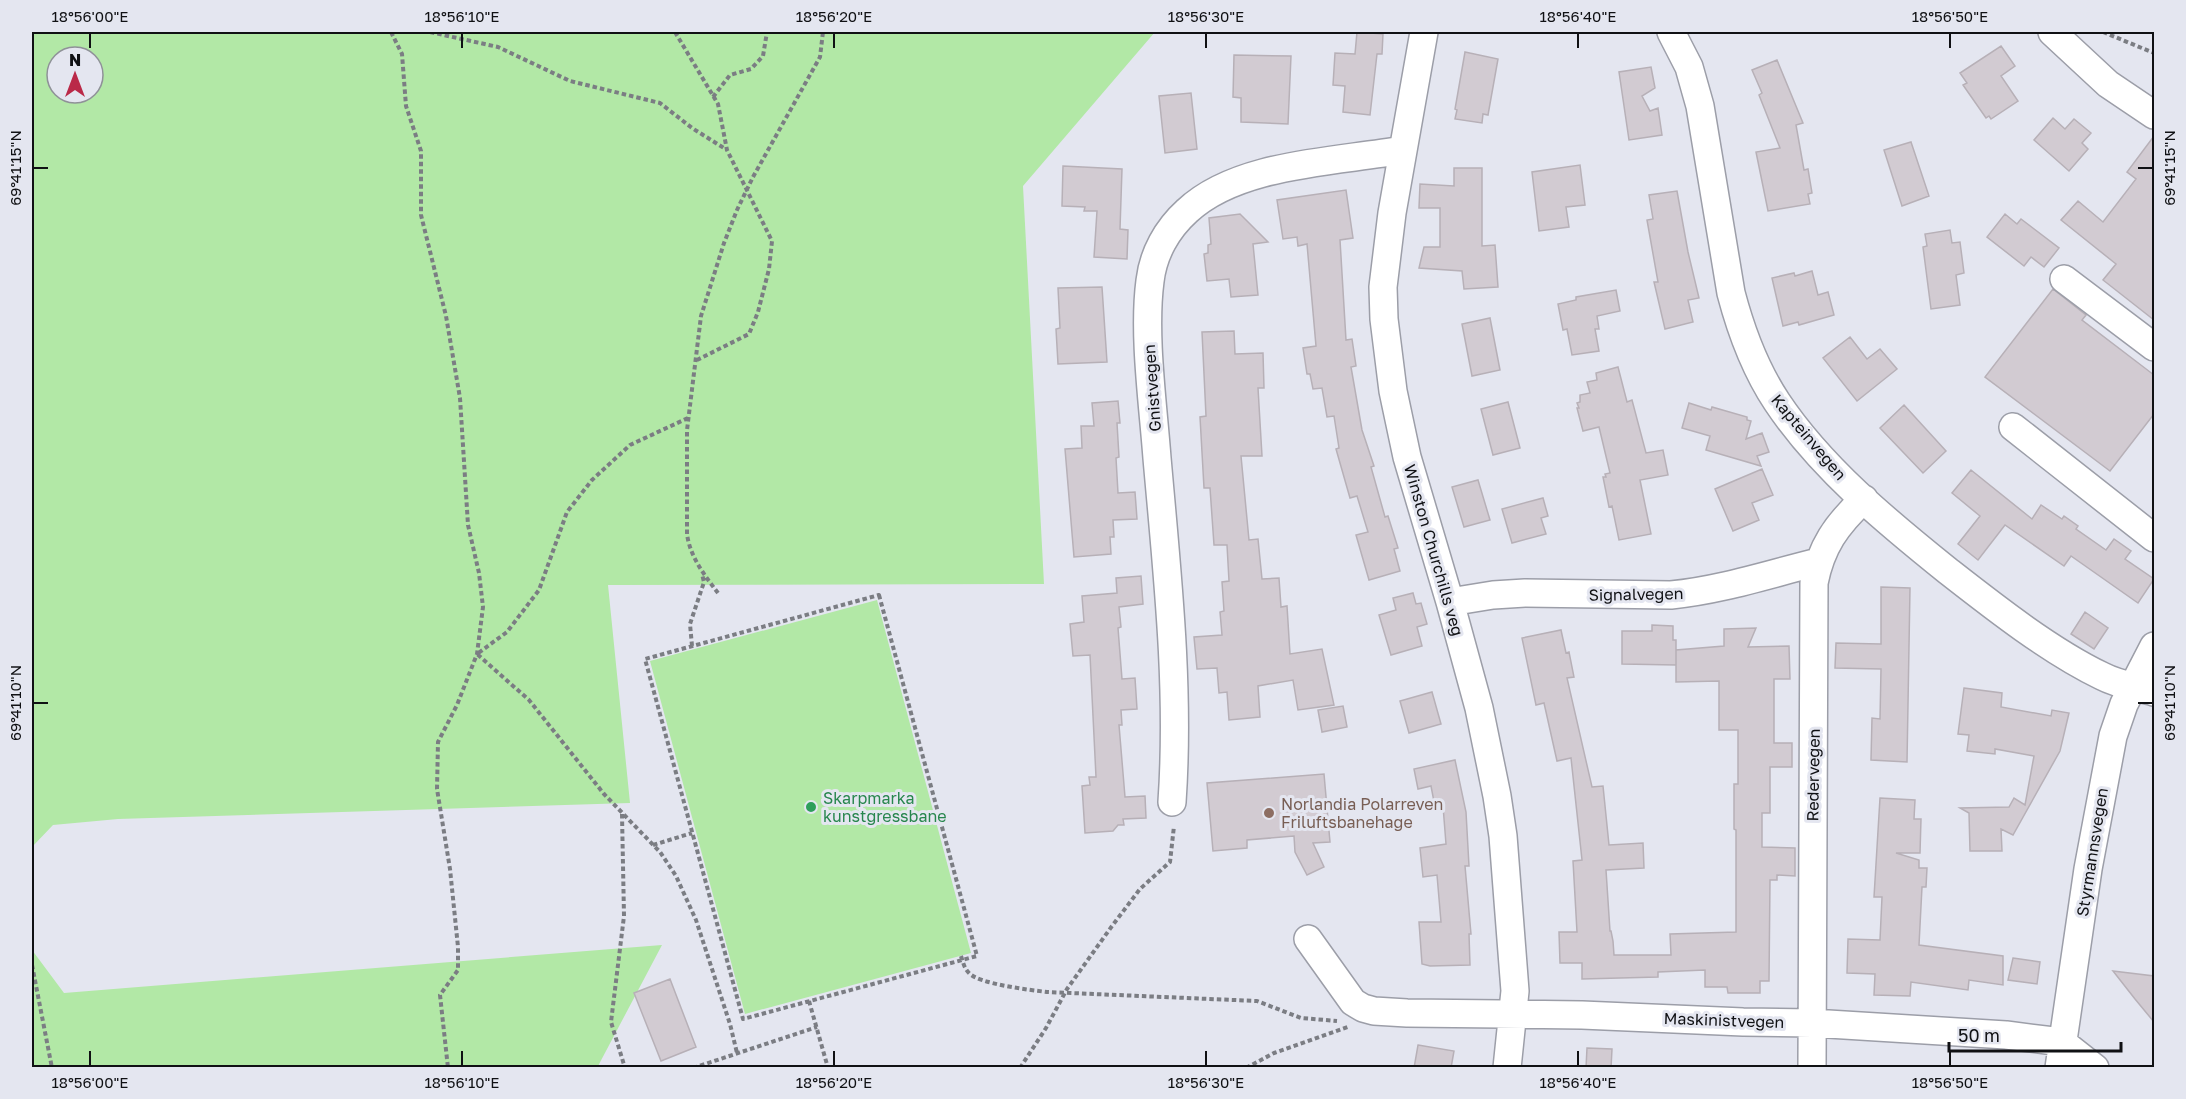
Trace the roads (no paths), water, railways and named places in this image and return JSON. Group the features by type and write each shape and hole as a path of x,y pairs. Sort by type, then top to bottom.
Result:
{"street":[{"name":"Winston Churchills veg","path":"1424,32 1402,150 1387,250 1383,287 1385,331 1393,391 1407,457 1479,708 1497,796 1503,836 1515,991 1507,1068"},
{"name":"Kapteinvegen","path":"1671,32 1689,67 1700,106 1731,293 1748,347 1777,402 1817,450 1864,499 1919,547 2011,619 2078,663 2103,677 2143,689"},
{"path":"2052,32 2108,84 2154,115"},
{"name":"Gnistvegen","path":"1172,802 1175,690 1149,341 1150,280 1156,255 1168,232 1188,210 1211,193 1235,181 1282,169 1402,150"},
{"path":"2064,279 2154,347"},
{"path":"2013,427 2154,538"},
{"name":"Redervegen","path":"1812,1068 1814,584 1823,548 1864,499"},
{"name":"Signalvegen","path":"1450,602 1492,595 1526,593 1671,595 1695,593 1818,562"},
{"name":"Styrmannsvegen","path":"2060,1055 2101,794 2117,720 2143,689 2154,646"},
{"name":"Maskinistvegen","path":"1308,939 1358,1002 1407,1013 1582,1015 1812,1023 2006,1035 2060,1055"},
{"path":"2060,1055 2095,1068"}],"place":[{"name":"Skarpmarka kunstgressbane","path":"811,807"},
{"name":"Norlandia Polarreven Friluftsbanehage","path":"1269,813"}]}
